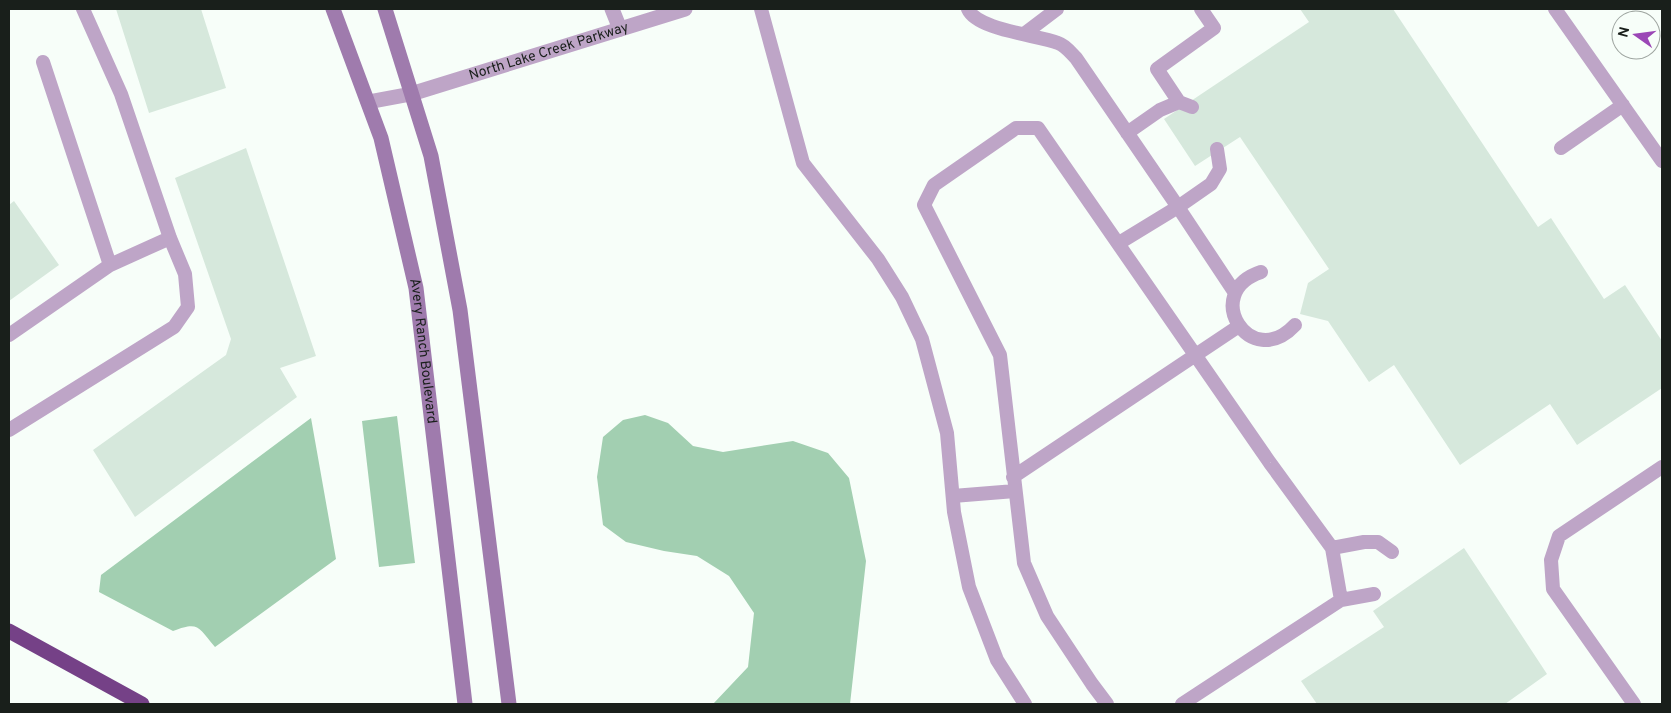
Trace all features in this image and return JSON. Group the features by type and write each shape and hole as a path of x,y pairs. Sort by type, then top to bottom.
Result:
{"highway":[{"path":"9,631 142,704"}],"main road":[{"name":"Avery Ranch Boulevard","path":"333,9 381,138 416,288 464,704"},
{"path":"385,9 431,156 460,310 509,704"}],"street":[{"path":"612,9 620,29"},
{"name":"North Lake Creek Parkway","path":"368,102 411,94 685,9"}],"lane":[{"path":"9,430 174,327 188,307 185,274 170,238 121,94 83,9"},
{"path":"761,9 803,162 878,259 902,297 922,339 947,432 954,512 969,587 997,660 1025,704"},
{"path":"968,9 969,13 987,25 1061,44 1076,58 1235,293"},
{"path":"1024,34 1057,9"},
{"path":"1126,133 1160,110 1185,104 1157,69 1214,28 1201,9"},
{"path":"1555,9 1662,161"},
{"path":"43,62 110,265"},
{"path":"1561,148 1623,105"},
{"path":"1107,704 1046,616 1024,563 1000,355 924,205 934,185 1016,128 1038,128 1270,463 1332,548 1341,600"},
{"path":"1118,243 1178,207 1211,184 1220,169 1217,149"},
{"path":"9,335 110,265 170,238"},
{"path":"1261,272 1250,276 1241,283 1235,293 1232,304 1234,316 1239,326 1256,339 1267,340 1278,338 1288,333 1295,325"},
{"path":"953,496 1014,484 1195,354 1239,326"},
{"path":"1634,704 1553,589 1551,560 1559,536 1662,467"},
{"path":"1332,548 1364,542 1378,542 1392,552"},
{"path":"1182,704 1341,600 1374,594"}],"shaded area":[{"path":"645,415 668,423 693,446 723,452 793,441 828,453 849,478 866,561 850,704 713,704 748,667 754,613 729,576 697,556 626,542 603,525 597,477 603,437 623,420"},
{"path":"397,416 415,563 379,567 362,421"},
{"path":"311,418 336,559 215,647 201,631 193,626 173,631 99,592 101,575"}],"building":[{"path":"116,9 201,9 226,88 149,113"},
{"path":"1300,9 1393,9 1538,227 1551,218 1604,299 1625,285 1662,341 1662,388 1577,445 1550,404 1460,465 1394,365 1369,382 1328,321 1300,314 1308,283 1329,269 1240,137 1195,166 1164,119 1309,22"},
{"path":"246,148 316,356 280,368 297,397 135,517 93,450 226,355 231,339 175,178"},
{"path":"14,201 59,265 9,301 9,205"},
{"path":"1464,548 1547,674 1505,704 1317,704 1301,681 1384,627 1373,611"}]}
